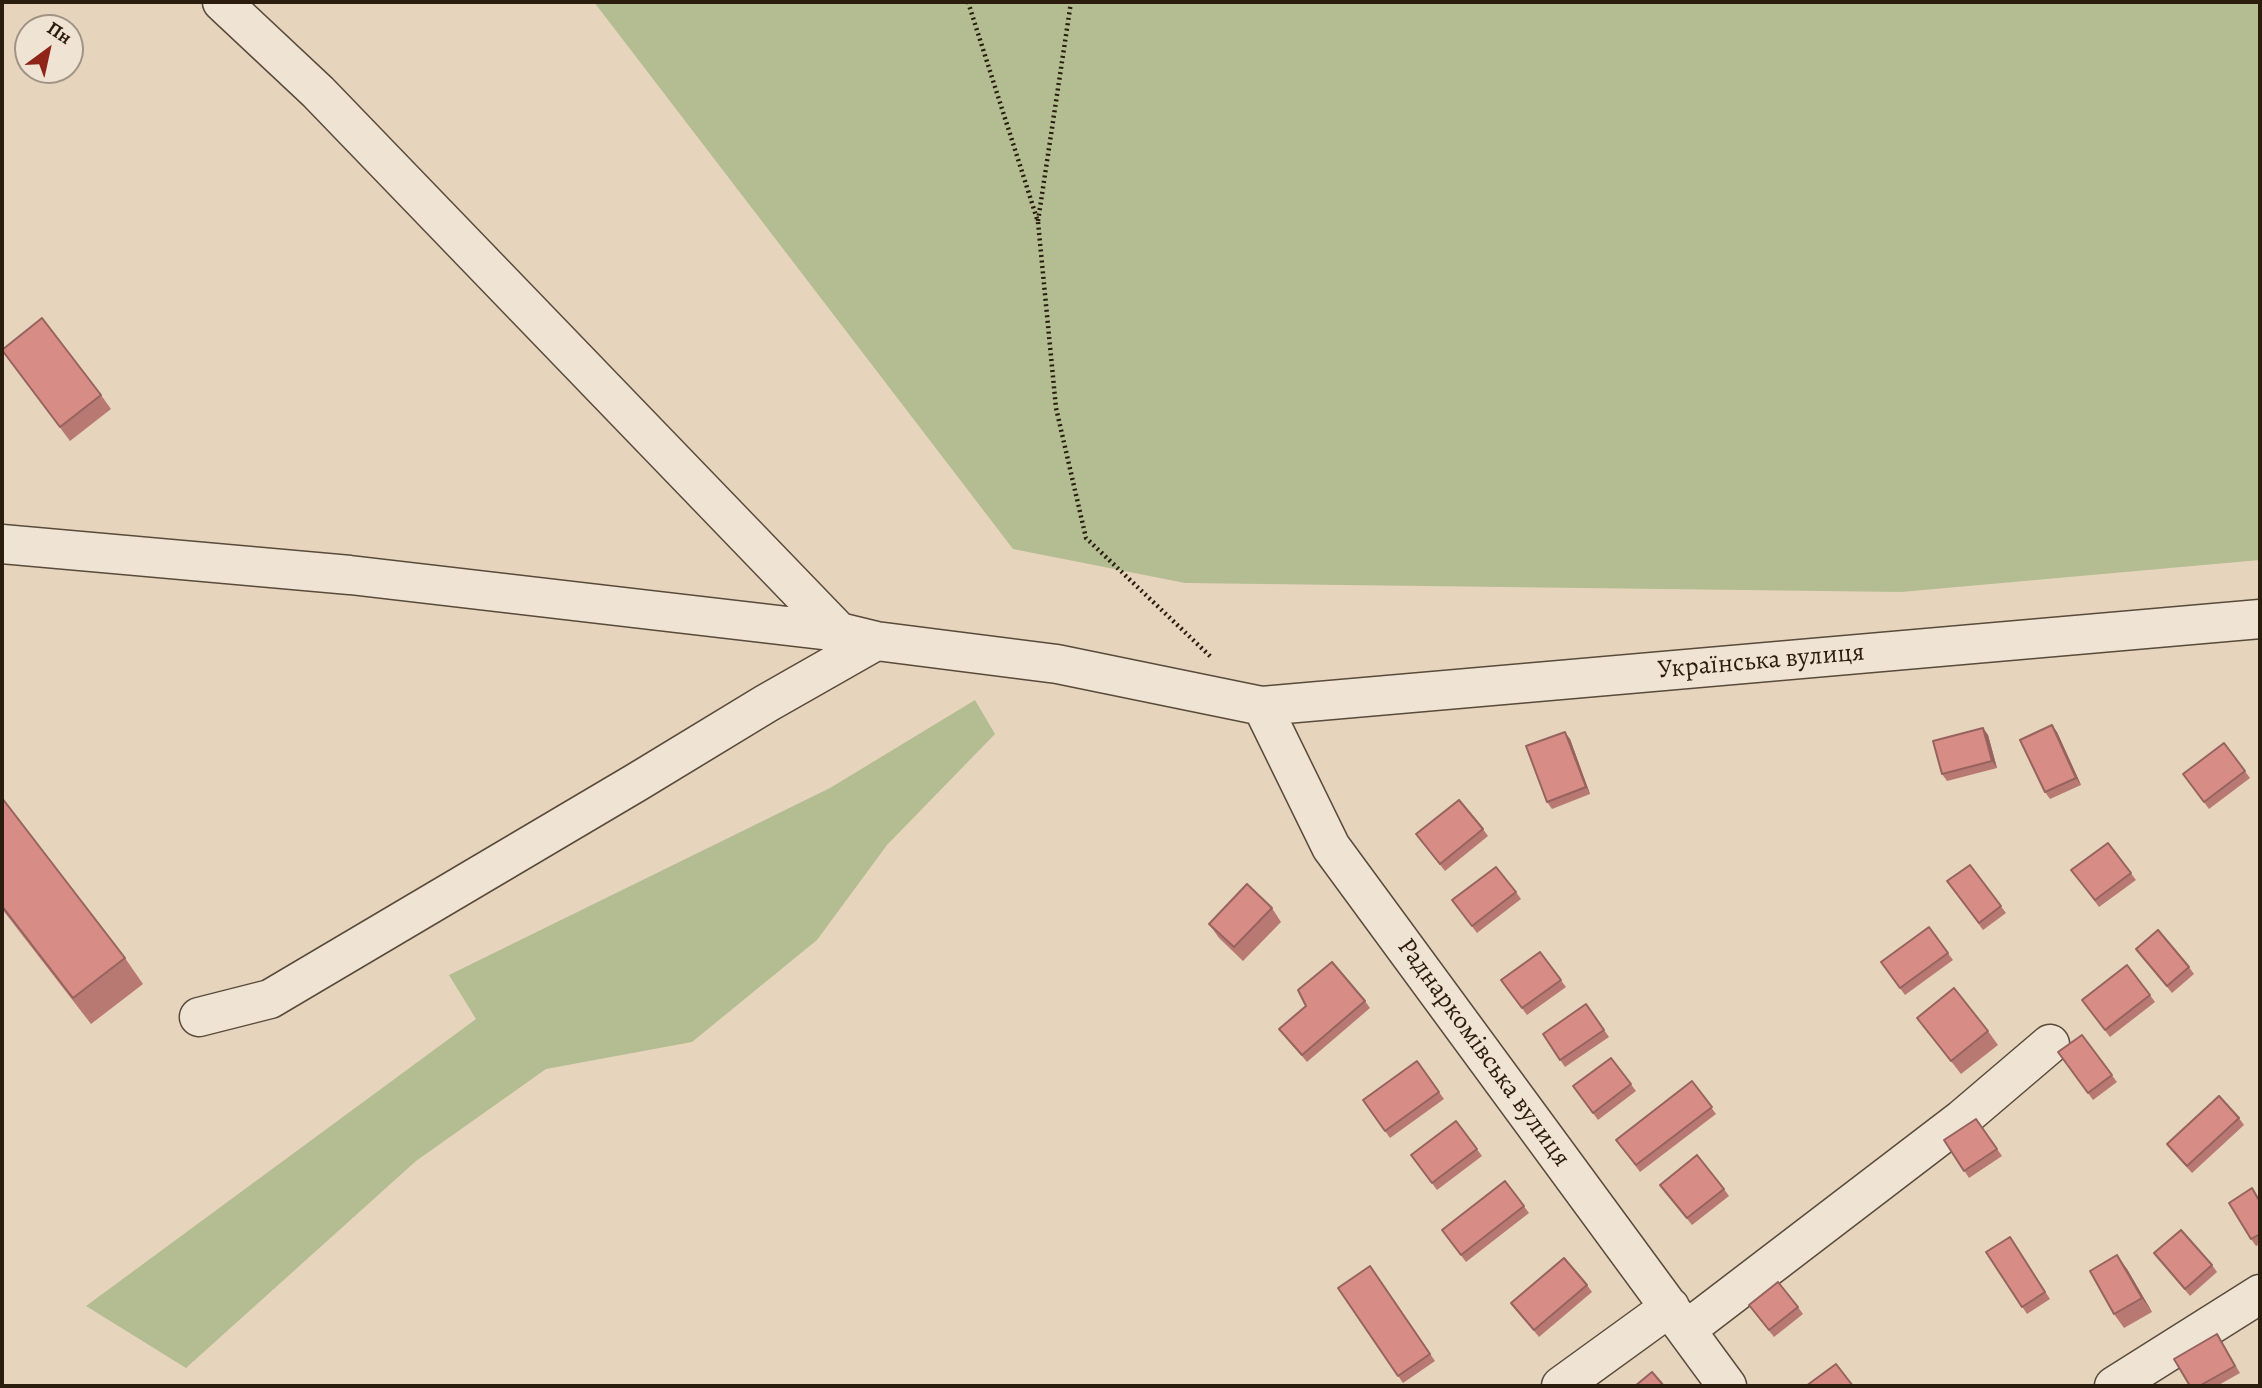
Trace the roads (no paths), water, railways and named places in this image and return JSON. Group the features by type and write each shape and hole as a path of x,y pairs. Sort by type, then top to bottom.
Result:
{"street":[{"path":"222,2 318,92 839,632"},
{"name":"Українська вулиця","path":"2,544 350,575 839,632 876,641 1056,664 1262,706 2260,619"},
{"path":"200,1017 270,999 626,789 766,702 876,641"},
{"name":"Раднаркомівська вулиця","path":"1262,706 1331,847 1727,1386"},
{"path":"1561,1386 1678,1319 1962,1119 2050,1044"},
{"path":"2114,1386 2260,1294"}]}
